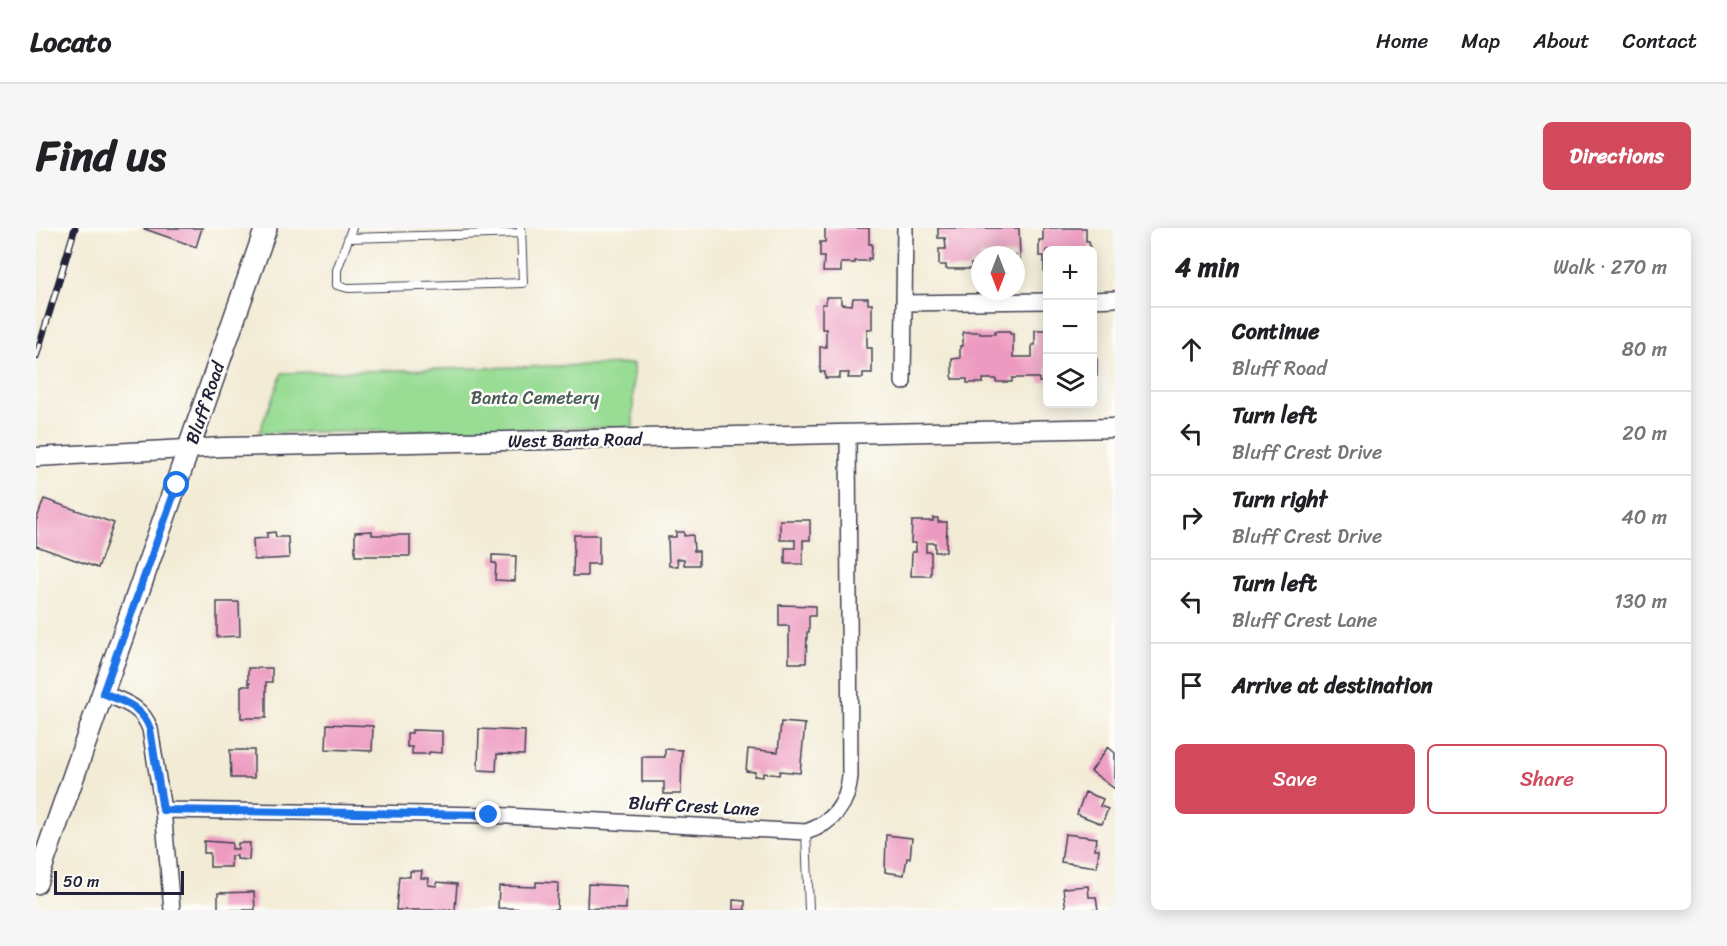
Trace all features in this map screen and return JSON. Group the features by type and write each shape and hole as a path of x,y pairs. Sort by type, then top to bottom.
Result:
{"main road":[{"name":"Bluff Road","path":"36,883 266,228"}],"street":[{"path":"903,381 905,228"},
{"path":"1097,300 1115,299"},
{"path":"904,303 1043,301"},
{"name":"West Banta Road","path":"36,458 235,447 1115,428"},
{"path":"806,832 822,825 835,815 844,801 849,785 848,435"},
{"path":"103,693 134,707 147,720 150,729 163,810 172,910"},
{"name":"Bluff Crest Lane","path":"163,810 489,815 806,832"}],"lane":[{"path":"349,238 521,231 523,283 348,288 337,285 337,270 352,228"},
{"path":"806,832 808,910"}],"green space":[{"name":"Banta Cemetery","path":"633,364 633,427 259,433 282,373"}],"building":[{"path":"142,228 202,228 196,247"},
{"path":"825,228 869,228 869,244 872,244 871,259 855,261 855,263 841,263 841,272 823,272 824,257 820,257 820,242 825,242"},
{"path":"938,228 1019,228 1020,246 971,246 971,269 946,269 946,265 939,265 939,249 946,249 945,238 938,238"},
{"path":"1043,228 1086,228 1086,241 1089,241 1090,246 1043,246 1043,256 1039,256 1039,240 1043,240"},
{"path":"826,297 841,297 841,304 852,305 853,298 868,298 868,304 872,304 872,329 867,329 867,348 872,348 872,373 863,373 863,378 848,378 849,373 840,373 840,378 825,378 825,372 820,372 820,347 826,347 826,329 822,329 822,304 826,304"},
{"path":"1035,330 1043,330 1043,382 1039,382 1039,378 1012,378 1012,382 983,379 983,383 967,383 967,379 952,379 952,359 960,358 963,332 995,334 995,331 1010,331 1010,334 1013,334 1013,357 1032,357 1032,345 1035,345"},
{"path":"44,499 114,523 98,568 36,546 36,521"},
{"path":"933,518 938,518 938,522 947,522 946,552 935,552 935,543 926,543 926,552 931,552 931,576 911,576 912,552 916,552 916,543 911,543 912,521 933,521"},
{"path":"780,520 810,520 810,540 803,540 803,564 785,564 785,548 795,548 795,540 780,540"},
{"path":"372,531 372,535 410,535 410,556 355,556 355,532"},
{"path":"275,532 276,537 288,537 289,558 254,560 253,539 267,538 267,533"},
{"path":"676,532 684,532 684,536 693,535 694,551 699,551 699,565 684,565 684,559 677,559 678,566 669,566 668,537 676,537"},
{"path":"574,535 599,535 599,564 587,564 587,576 573,576"},
{"path":"492,555 516,556 515,581 495,580 496,563 492,563"},
{"path":"217,602 239,602 240,636 217,637"},
{"path":"779,605 815,606 815,616 809,616 806,663 789,663 789,626 779,626"},
{"path":"248,668 272,668 272,682 266,682 266,718 241,718 241,686 250,686"},
{"path":"781,722 805,724 800,773 780,771 779,775 763,773 763,777 754,776 755,772 746,771 748,749 778,752"},
{"path":"327,724 373,726 372,751 326,749"},
{"path":"479,729 525,731 524,755 497,754 496,771 478,770"},
{"path":"412,730 442,731 442,753 412,754 412,747 407,747 407,733 412,733"},
{"path":"1108,747 1115,753 1115,789 1091,771"},
{"path":"665,749 682,750 681,794 664,794 664,782 642,782 642,757 665,757"},
{"path":"230,750 254,750 254,778 231,778"},
{"path":"1085,792 1103,799 1100,806 1108,809 1102,824 1077,814"},
{"path":"1065,834 1097,838 1095,849 1099,849 1097,867 1061,862"},
{"path":"886,835 912,838 910,858 907,858 904,875 885,872"},
{"path":"204,841 232,843 232,849 238,849 238,843 250,843 249,860 231,856 231,867 210,867 210,853 204,853"},
{"path":"410,871 422,871 421,878 429,878 428,885 437,886 437,882 457,884 455,910 396,910 399,876 410,877"},
{"path":"536,882 558,883 557,910 498,908 499,886 536,887"},
{"path":"588,884 627,886 626,909 587,908"},
{"path":"1088,886 1089,897 1096,897 1098,910 1066,910 1063,888"},
{"path":"254,892 255,910 218,910 218,893"},
{"path":"733,900 745,901 745,910 733,910"}],"railway":[{"path":"36,357 75,228"}],"route":[{"path":"177,485 103,693 134,707 147,720 163,810 489,815"}]}
